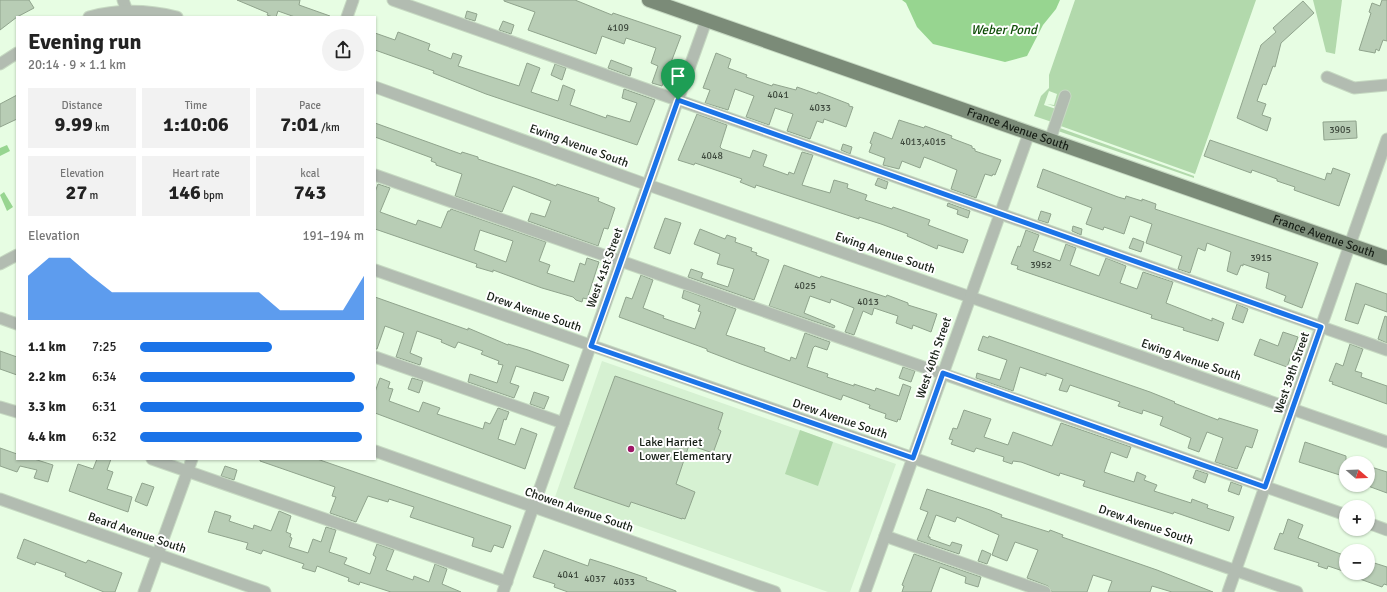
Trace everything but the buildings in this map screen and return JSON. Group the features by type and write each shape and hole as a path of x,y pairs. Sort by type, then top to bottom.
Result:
{"main road":[{"name":"France Avenue South","path":"649,0 1387,258"}],"street":[{"path":"123,0 127,11"},
{"path":"347,16 353,0"},
{"path":"393,0 1387,350"},
{"path":"93,16 104,13 127,11 161,13 173,16"},
{"name":"West 41st Street","path":"505,587 706,21"},
{"path":"0,64 16,54"},
{"path":"1326,77 1354,88 1387,85"},
{"name":"Ewing Avenue South","path":"376,87 648,185 1387,442"},
{"path":"1050,140 1065,96"},
{"name":"West 40th Street","path":"865,592 999,213 1029,133"},
{"name":"West 39th Street","path":"1228,592 1387,139"},
{"path":"376,175 1339,513"},
{"path":"0,264 16,256"},
{"name":"Drew Avenue South","path":"376,270 1297,592"},
{"path":"0,318 16,324"},
{"path":"376,357 564,423"},
{"path":"0,407 16,412"},
{"name":"Chowen Avenue South","path":"376,451 533,508 775,592"},
{"path":"155,460 505,587"},
{"path":"144,592 192,460"},
{"name":"Beard Avenue South","path":"0,499 265,592"},
{"path":"1375,526 1387,530"},
{"path":"885,536 1045,592"}],"shaded area":[{"path":"1075,0 1256,0 1195,174 1058,125 1057,107 1047,104 1054,105 1057,94 1049,91 1044,105 1056,109 1052,122 1034,116 1041,96 1049,88 1049,75"},
{"path":"1313,0 1342,0 1335,54 1326,52"},
{"path":"1057,127 1194,176 1194,178 1058,131"},
{"path":"602,361 896,464 850,592 828,592 555,497"},
{"path":"800,430 833,442 818,486 785,474"}],"water":[{"name":"Weber Pond","path":"902,0 1060,0 1056,9 1043,25 1027,56 1005,62 933,44 917,27 906,3"},
{"path":"7,145 10,151 0,156 0,148"},
{"path":"4,192 13,207 7,211 0,195"}],"place":[{"name":"Lake Harriet Lower Elementary","path":"631,449"}],"route":[{"path":"678,100 1321,327 1265,487 943,373 913,458 591,346 678,100"}]}
